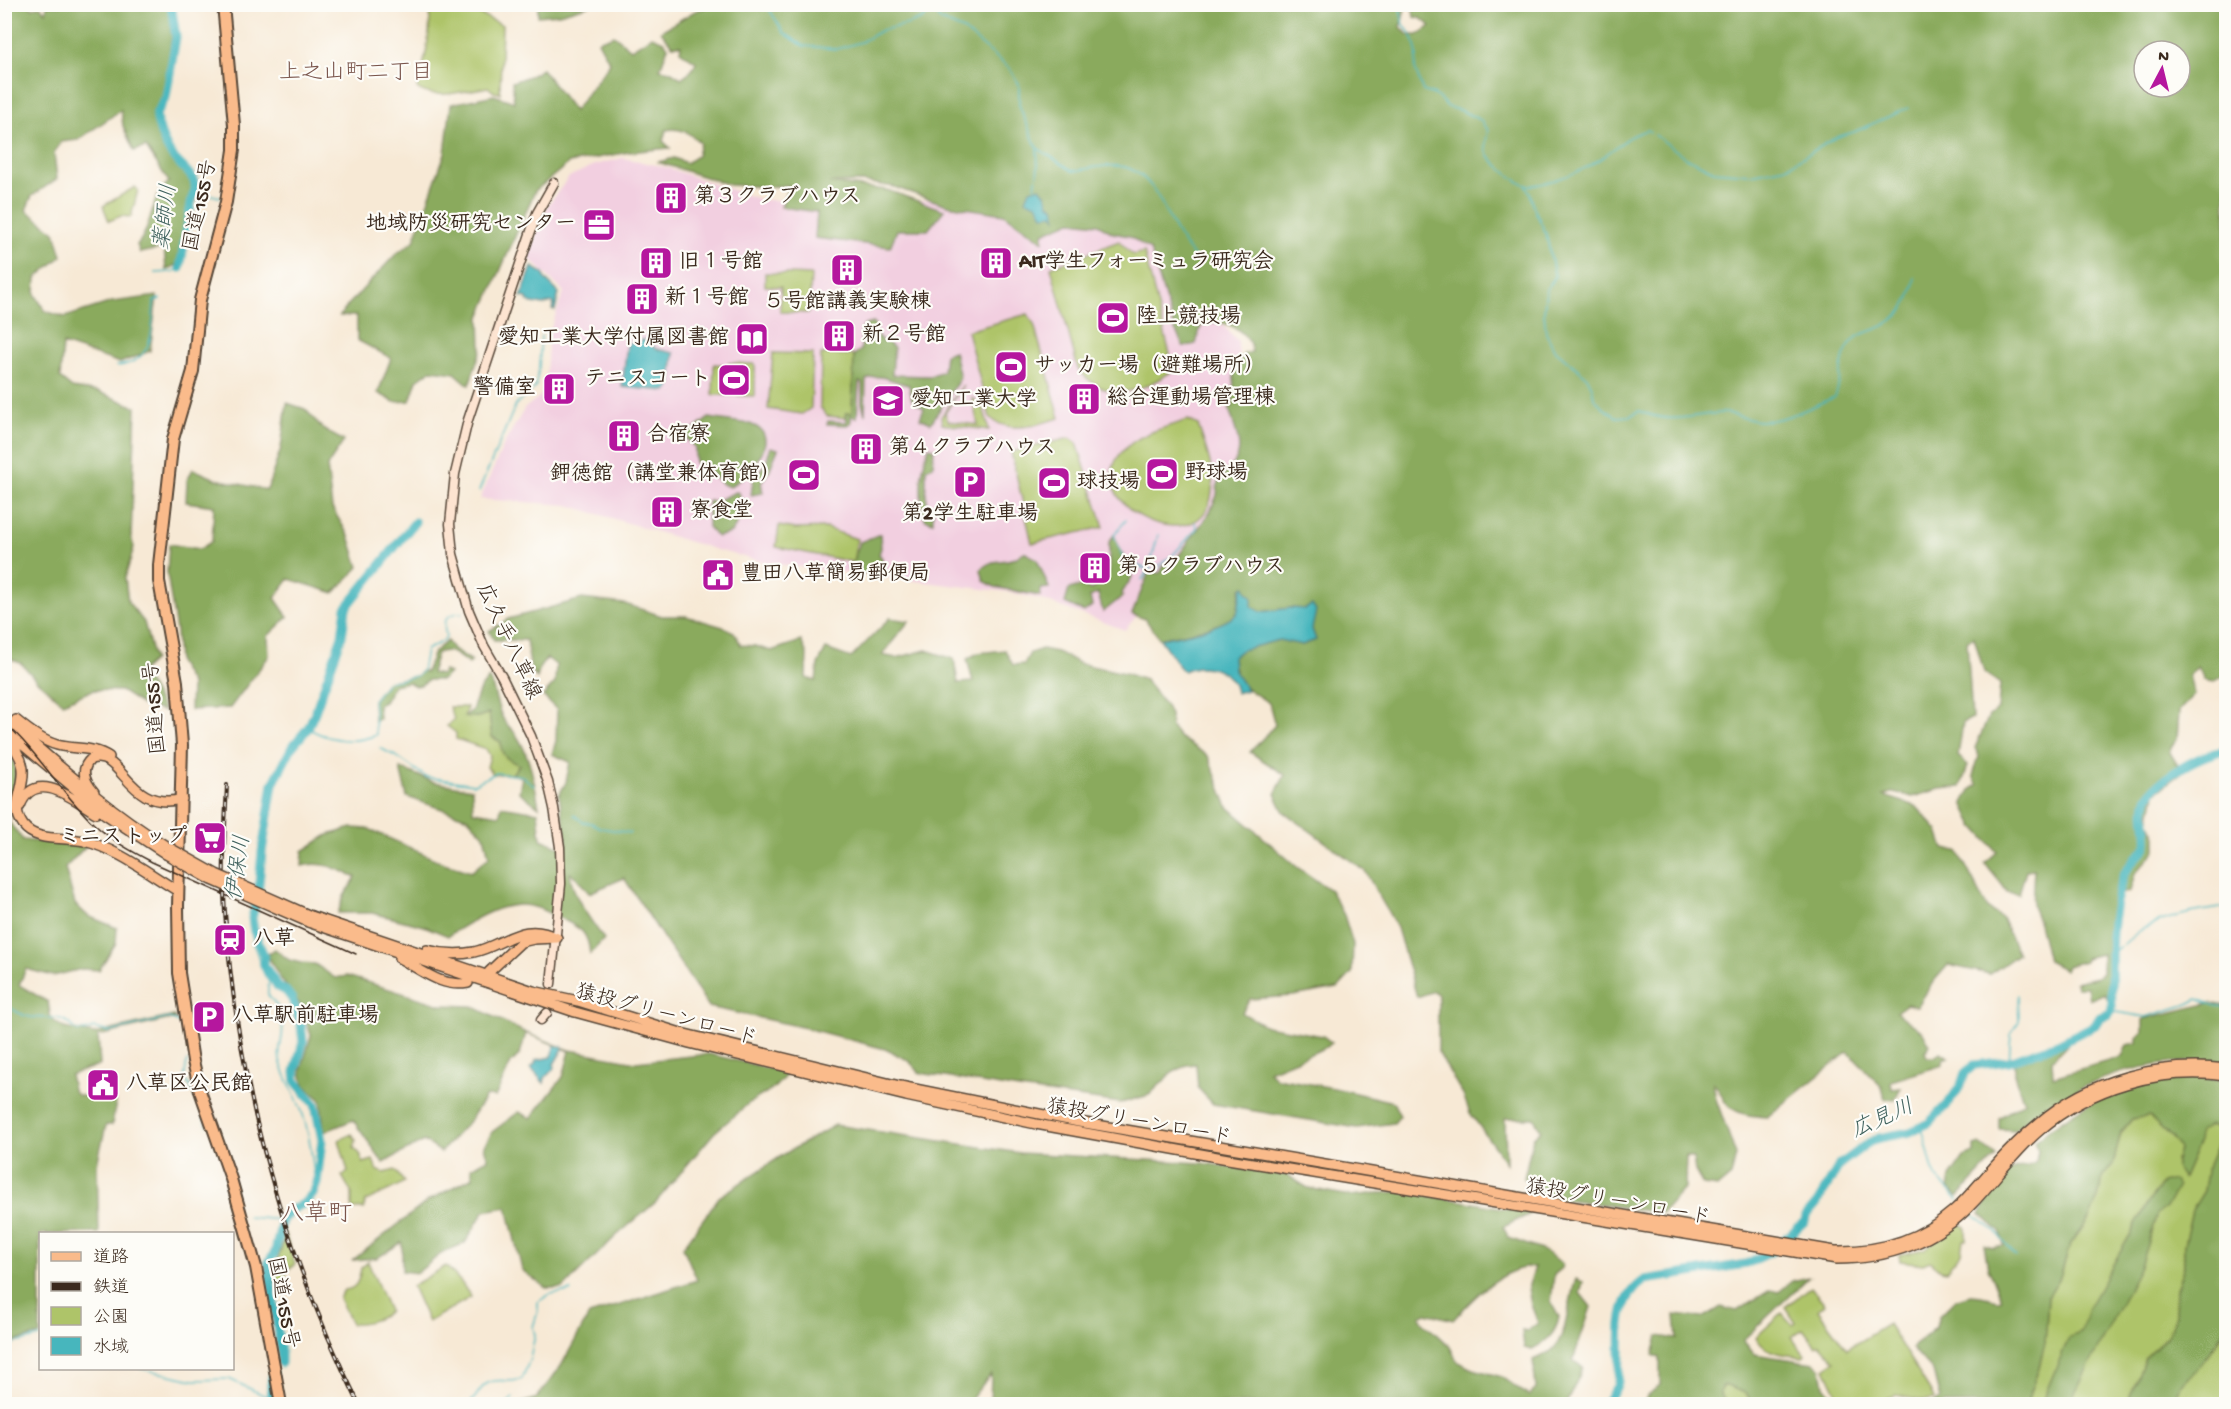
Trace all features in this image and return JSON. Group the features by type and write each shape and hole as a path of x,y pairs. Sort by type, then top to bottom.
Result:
{"highway":[{"name":"国道155号","path":"223,4 234,124 232,169 226,202 200,300 192,371 173,439 159,581 178,691 182,745 178,891 179,973 200,1091 231,1179 256,1267 281,1404"}],"main road":[{"name":"広久手八草線","path":"551,984 561,884 560,847 548,782 517,706 484,646 469,611 458,576 450,524 454,474 468,420 537,213 554,183"},
{"path":"4,712 50,743 93,749 103,753 113,760 119,771"},
{"path":"4,718 50,764"},
{"path":"4,730 50,764"},
{"path":"4,736 18,751 24,768 24,780 18,802 19,818 26,828 35,835 93,843 178,891"},
{"path":"100,801 85,779 86,765 91,759 101,758 114,764 135,789 146,796 162,801 182,799"},
{"name":"猿投グリーンロード","path":"50,764 164,851"},
{"name":"猿投グリーンロード","path":"50,764 105,814 164,851 310,919 380,947 604,1020 906,1096 1133,1143 1757,1243 1827,1258 1856,1259 1883,1254 1926,1239 1956,1219 2039,1131 2061,1114 2081,1103 2124,1084 2149,1078 2181,1074 2226,1076"},
{"path":"19,818 22,802 30,792 40,788 51,788 164,851"},
{"name":"猿投グリーンロード","path":"310,919 342,926 533,991 588,1004 681,1033 872,1079 1079,1122 1550,1204 1757,1243"},
{"path":"342,926 448,954 483,949 517,934 546,932 557,938"},
{"path":"489,972 521,942 557,938"},
{"path":"380,947 440,981 458,985 468,983"},
{"name":"猿投グリーンロード","path":"1793,1249 1854,1251 1908,1239 1953,1212 2032,1128 2078,1096 2113,1082 2160,1070 2199,1067 2226,1069"}],"shaded area":[{"name":"愛知工業大学","path":"623,158 665,167 762,200 960,200 1123,222 1238,341 1246,483 1125,630 1039,599 1008,592 767,563 568,505 480,499 505,442 525,408 543,394 545,388 549,333 564,292 529,258 541,220 548,205 569,177 595,165"}],"green space":[{"path":"5,4 29,5 32,8 40,6 46,12 47,5 168,5 172,36 165,96 154,113 160,138 166,149 199,194 194,205 186,212 178,264 166,270 164,248 140,253 137,245 146,229 158,195 169,182 146,147 134,151 123,126 121,110 78,140 61,142 54,153 57,179 32,196 26,210 55,232 62,256 36,278 35,294 45,311 65,317 112,302 157,296 150,351 120,363 63,344 60,378 72,388 99,392 136,407 131,538 134,547 125,578 128,602 144,622 154,660 142,671 164,711 144,706 121,691 93,690 63,703 36,680 22,664 5,656"},
{"path":"538,4 590,5 559,14 538,16"},
{"path":"1403,4 1405,8 1401,27 1408,35 1418,35 1431,26 1420,18 1414,17 1412,4 2226,5 2226,675 2213,682 2204,680 2198,666 2189,676 2194,694 2179,711 2177,739 2169,751 2182,772 2155,793 2149,822 2156,836 2156,850 2135,874 2130,891 2117,895 2110,930 2111,996 2107,998 2105,993 2089,1000 2087,987 2076,987 2075,982 2097,977 2102,973 2102,954 2085,958 2084,961 2067,966 2065,970 2048,961 2039,923 2032,906 2034,869 2026,870 2019,894 2007,892 1985,863 1997,852 1974,826 1963,803 1970,790 1978,785 1973,776 1979,756 1975,748 1989,716 1998,709 2000,684 1984,672 1974,637 1967,641 1972,718 1963,723 1958,756 1968,765 1961,787 1940,789 1912,797 1894,792 1884,796 1916,806 1938,831 1944,849 1958,851 1988,909 2002,918 2018,954 1990,974 1948,965 1933,982 1917,1007 1907,1004 1896,1012 1923,1032 1930,1045 1925,1052 1927,1057 1935,1057 1940,1052 1949,1057 1943,1059 1943,1065 1891,1081 1892,1089 1901,1088 1895,1100 1885,1099 1882,1087 1848,1052 1767,1117 1745,1114 1730,1107 1713,1083 1716,1099 1736,1155 1731,1176 1718,1187 1703,1185 1695,1171 1693,1158 1686,1156 1685,1188 1662,1213 1538,1195 1524,1178 1533,1138 1541,1130 1534,1118 1505,1118 1506,1163 1470,1113 1463,1095 1438,1052 1438,995 1434,991 1417,997 1397,928 1365,871 1284,812 1275,794 1285,775 1250,752 1275,725 1269,703 1249,690 1239,680 1233,657 1242,650 1279,640 1302,645 1316,640 1305,609 1290,608 1261,612 1252,607 1245,586 1241,588 1237,614 1229,619 1200,630 1160,639 1145,619 1132,614 1149,572 1160,573 1164,565 1177,558 1210,512 1217,495 1218,481 1228,472 1238,456 1238,440 1229,408 1233,406 1234,372 1244,354 1252,352 1248,340 1240,331 1216,322 1201,326 1196,344 1184,347 1175,330 1150,250 1129,236 1113,233 1098,224 1071,221 1043,233 1043,241 1004,214 947,205 894,187 863,182 829,183 887,190 944,210 928,230 897,230 890,247 815,238 817,212 781,207 789,185 768,187 730,185 658,162 674,158 686,163 697,156 700,143 693,136 681,130 666,130 663,141 670,148 629,152 569,163 535,191 480,317 481,350 469,385 455,373 431,370 417,380 410,401 394,402 378,393 391,358 357,340 357,316 340,316 396,254 414,241 445,153 451,104 494,95 514,102 512,82 542,69 574,111 610,63 598,41 614,35 631,49 652,36 664,41 668,47 660,69 670,71 681,78 692,70 696,62 680,51 681,45 672,45 661,31 695,11 713,5"},
{"path":"430,5 465,5 502,25 500,93 488,87 441,94 423,92 417,88 427,47"},
{"path":"135,187 138,190 131,217 121,216 109,221 103,206"},
{"name":"陸上競技場","path":"1119,241 1133,255 1144,252 1174,370 1149,384 1125,392 1102,388 1090,381 1078,369 1051,267"},
{"path":"765,273 811,275 809,313 780,312 781,287 765,286"},
{"name":"サッカー場（避難場所）","path":"1028,314 1034,324 1060,418 1024,427 1006,426 990,418 967,331"},
{"path":"874,323 882,341 894,348 892,375 930,376 943,371 945,354 954,351 960,378 931,423 920,418 924,408 912,400 909,385 877,377 866,380 865,415 862,403 862,383 859,382 857,417 851,416 851,423 847,425 827,424 828,421 847,422 846,413 852,413 854,355 861,350 862,329 865,325"},
{"path":"773,353 813,354 811,408 802,414 768,409"},
{"path":"821,354 854,355 852,414 846,413 846,418 827,416 820,407"},
{"name":"テニスコート","path":"729,363 755,364 755,396 713,395 714,364 729,365"},
{"path":"963,385 945,413 948,421 978,425 972,398 983,406 989,430 942,424 941,417"},
{"path":"287,403 305,409 324,430 344,441 327,466 332,508 349,536 359,567 334,593 289,579 275,598 288,617 268,636 269,656 230,708 190,710 191,684 178,662 176,631 167,573 169,544 200,549 212,541 214,506 186,502 187,480 193,469 216,479 267,490 281,448"},
{"path":"709,418 750,424 760,430 765,438 764,447 753,466 730,487 720,482 707,468 695,463 695,448 687,439 688,434"},
{"name":"野球場","path":"1188,420 1198,425 1211,466 1212,492 1203,515 1185,525 1164,525 1141,517 1123,503 1113,484 1115,463 1139,438"},
{"name":"球技場","path":"1070,438 1077,443 1104,527 1032,543 1011,452"},
{"path":"770,447 778,449 769,471 761,482 763,493 751,495 753,480 766,463"},
{"path":"929,447 934,448 933,466 926,469 926,494 928,506 933,508 933,522 925,519 921,492 922,474"},
{"path":"736,492 739,493 742,504 739,519 731,533 717,537 708,527 708,501 716,501"},
{"path":"779,526 795,529 826,528 857,539 853,562 776,547"},
{"path":"880,534 879,554 882,558 883,571 877,575 849,571 848,566 853,562 860,542"},
{"path":"1114,535 1132,577 1122,593 1123,596 1103,612 1098,593 1090,597 1092,606 1084,612 1065,603 1069,589 1084,585 1091,590 1109,573 1109,542"},
{"path":"1024,552 1037,559 1049,588 1041,589 1040,596 995,587 984,581 981,570 985,566 993,562 1015,558"},
{"path":"582,599 625,604 662,616 686,616 734,632 741,645 771,651 801,641 807,654 806,678 816,681 818,664 826,649 851,658 890,618 909,621 882,655 896,658 926,650 954,659 958,683 973,682 967,659 978,653 1005,650 1013,665 1024,664 1030,653 1042,649 1057,652 1081,664 1125,673 1145,680 1166,706 1170,715 1171,727 1179,737 1208,756 1228,807 1297,867 1330,890 1344,915 1353,944 1352,973 1338,988 1293,996 1250,999 1242,1013 1266,1026 1323,1036 1332,1043 1269,1071 1276,1078 1334,1088 1393,1102 1400,1116 1394,1123 1357,1128 1213,1104 1198,1088 1196,1064 1187,1065 1172,1073 1149,1095 1121,1103 920,1073 908,1060 885,1049 806,1028 709,1007 624,878 589,893 570,873 578,899 604,939 590,954 585,935 578,928 541,909 523,905 489,912 448,936 424,926 372,913 338,913 344,896 356,877 323,865 302,866 303,851 328,835 352,828 369,829 441,862 471,872 489,857 484,835 468,818 407,797 400,768 434,782 472,789 473,811 500,815 501,806 538,812 541,839 560,847 567,843 559,795 566,782 570,762 552,754 556,741 557,710 543,696 555,683 556,665 547,658 540,667 537,678 531,671 526,640 494,640 489,631 508,619"},
{"path":"447,641 454,650 472,661 469,664 446,651 437,653 431,673 441,675 444,671 449,673 442,680 428,680 421,685 415,686 408,682 394,685 384,702 378,705 379,719 374,720 373,700 387,682 416,676 422,671 426,672 434,652"},
{"path":"489,678 502,717 516,734 529,761 539,807 519,792 522,777 512,774 519,765 505,756 501,742 492,737 489,713 478,717 464,717 472,710 480,689"},
{"path":"449,707 467,707 464,717 478,717 489,713 492,737 501,742 519,765 512,774 493,774 487,767 490,756 486,749 456,739 456,733 447,726 454,719"},
{"path":"5,746 11,754 15,772 9,822 23,840 86,846 65,868 75,904 88,916 117,928 116,943 99,970 82,969 53,976 26,969 19,985 48,1002 51,1019 64,1028 94,1034 174,1016 175,1018 98,1036 100,1065 70,1075 73,1090 77,1095 116,1102 112,1125 106,1125 97,1164 99,1232 39,1232 39,1335 5,1344"},
{"path":"275,949 289,960 315,964 335,978 347,976 441,1005 472,1006 526,1033 520,1054 511,1063 495,1097 486,1096 470,1120 441,1152 424,1141 383,1163 353,1120 324,1132 321,1100 304,1085 301,1071 311,1035 301,1006 280,978 267,955"},
{"path":"2210,1003 2226,1006 2226,1062 2162,1064 2121,1073 2101,1079 2055,1101 2031,1116 2015,1130 1999,1129 1999,1118 2024,1102 2015,1078 2015,1060 2055,1047 2082,1034 2067,1044 2052,1060 2053,1077 2122,1057 2127,1045 2137,1043 2137,1038 2143,1032 2143,1019"},
{"path":"526,1033 570,1050 636,1062 709,1054 788,1073 774,1088 749,1103 714,1133 656,1202 615,1237 563,1288 546,1288 522,1270 507,1207 484,1211 465,1243 442,1253 417,1273 402,1271 402,1242 377,1258 353,1260 428,1201 473,1177 471,1168 488,1159 484,1147 492,1132 519,1112 531,1118 563,1077 570,1051"},
{"path":"2198,1077 2226,1080 2226,1328 2200,1366 2180,1386 2174,1404 2127,1404 2145,1358 2168,1335 2175,1316 2176,1289 2184,1267 2184,1245 2192,1210 2204,1191 2208,1165 2219,1140 2220,1130 2209,1125 2199,1131 2198,1143 2183,1178 2176,1165 2179,1149 2149,1116 2132,1119 2121,1132 2113,1164 2102,1178 2098,1198 2090,1217 2070,1245 2059,1280 2048,1297 2045,1343 2038,1371 2025,1404 1932,1404 1940,1399 1933,1371 1912,1348 1936,1327 1939,1316 1955,1300 1970,1295 2002,1299 1988,1268 1984,1245 1993,1248 2004,1246 2000,1232 1980,1214 1999,1182 2014,1169 2036,1162 2038,1151 2034,1142 2061,1121 2104,1096 2158,1080"},
{"path":"2149,1116 2180,1149 2175,1162 2183,1178 2198,1143 2199,1131 2208,1125 2221,1130 2208,1165 2204,1191 2192,1211 2184,1245 2184,1266 2176,1289 2175,1316 2168,1335 2145,1358 2127,1404 2025,1404 2038,1371 2045,1343 2048,1297 2059,1280 2070,1245 2090,1217 2098,1198 2102,1178 2113,1164 2121,1133 2132,1119"},
{"path":"835,1125 1020,1153 1202,1163 1287,1175 1308,1188 1350,1196 1402,1191 1532,1213 1503,1227 1509,1238 1544,1251 1562,1263 1561,1269 1554,1275 1551,1303 1559,1317 1556,1328 1546,1340 1532,1349 1524,1347 1522,1330 1527,1331 1538,1323 1528,1288 1535,1267 1523,1268 1500,1278 1479,1293 1453,1320 1426,1313 1420,1316 1423,1322 1450,1347 1457,1361 1470,1368 1502,1377 1529,1396 1536,1389 1533,1360 1551,1351 1561,1337 1576,1279 1583,1282 1580,1293 1591,1307 1573,1360 1583,1368 1566,1404 990,1404 991,1374 967,1404 519,1404 537,1398 561,1366 589,1315 697,1280 683,1247 719,1197 786,1153"},
{"path":"352,1134 356,1140 354,1148 360,1154 363,1163 373,1160 377,1170 384,1173 395,1170 404,1182 365,1202 364,1209 352,1209 352,1194 342,1176 348,1172 339,1140"},
{"path":"1980,1144 1996,1156 1958,1197 1948,1188 1950,1177 1964,1157 1974,1153 1974,1146"},
{"path":"2173,1180 2178,1186 2166,1208 2157,1214 2140,1266 2069,1404 2041,1404 2069,1337 2081,1333 2088,1308 2153,1195 2162,1183"},
{"path":"1958,1224 1966,1229 1966,1240 1963,1240 1961,1253 1946,1271 1941,1270 1930,1261 1923,1264 1900,1261 1899,1255 1924,1249"},
{"path":"285,1233 295,1264 286,1272 285,1280 276,1282 277,1263"},
{"path":"368,1262 389,1311 376,1319 351,1324 339,1298 344,1290 355,1286 361,1268"},
{"path":"446,1266 471,1297 428,1322 412,1286"},
{"path":"1809,1277 1743,1340 1754,1354 1814,1363 1821,1368 1824,1386 1839,1404 1771,1404 1751,1401 1746,1393 1724,1385 1721,1387 1720,1394 1734,1404 1644,1404 1647,1396 1660,1385 1660,1358 1653,1355 1658,1336 1677,1339 1675,1315 1703,1318 1721,1307 1737,1311 1770,1290 1779,1292 1792,1281"},
{"path":"1811,1287 1825,1304 1818,1310 1847,1349 1888,1324 1935,1399 1923,1401 1896,1395 1873,1404 1842,1404 1825,1368 1835,1361 1820,1344 1816,1346 1803,1329 1791,1337 1805,1355 1803,1357 1776,1353 1760,1343 1756,1337 1782,1313 1793,1325 1796,1323 1785,1307"},
{"path":"2226,1328 2226,1404 2174,1404 2179,1388 2207,1358"},
{"path":"1724,1385 1746,1393 1751,1401 1771,1404 1707,1404"}],"water":[{"path":"1040,187 1049,204 1054,207 1057,219 1053,214 1043,215 1037,204 1026,200 1030,190"},
{"path":"532,267 543,273 545,279 559,293 555,310 552,309 554,304 552,302 543,305 528,302 527,298 521,297"},
{"path":"634,340 647,340 656,349 674,353 670,388 666,391 622,387 627,345"},
{"path":"1245,586 1247,592 1252,596 1252,607 1261,612 1290,608 1305,609 1312,605 1316,611 1312,629 1316,640 1302,645 1279,640 1242,650 1233,657 1234,671 1247,690 1236,693 1234,685 1224,673 1200,667 1184,671 1181,669 1160,639 1200,631 1229,619 1237,614 1242,588"},
{"path":"554,1046 562,1046 563,1049 544,1083 531,1068 536,1060 552,1057"}],"waterway":[{"name":"薬師川","path":"171,4 176,37 166,97 156,114 169,151 195,184 180,268"},
{"path":"766,4 784,33 804,46 837,49 861,42 882,30 924,18 943,4"},
{"path":"1399,4 1403,23 1413,38 1417,54 1415,69 1423,91 1435,95 1448,107 1480,120 1488,130 1486,148 1489,156 1516,180 1532,185 1572,174 1592,164 1634,135 1648,130 1650,132"},
{"path":"935,10 940,20 965,31 1009,68 1019,84 1019,105 1037,148 1073,171 1101,166 1122,166 1137,173 1152,187 1179,236 1196,259"},
{"path":"1655,135 1685,157 1714,171 1751,174 1786,167 1837,137 1908,108"},
{"path":"1035,188 1038,167 1037,148"},
{"path":"1526,186 1546,234 1555,277 1546,290 1544,313 1546,333 1554,349 1587,377 1594,398 1617,417 1630,416 1639,411 1662,418 1726,413 1761,421 1790,416 1835,397 1843,360 1849,346 1858,336 1883,326 1898,316 1911,295 1915,277"},
{"path":"196,191 220,197"},
{"path":"155,273 172,272 180,268"},
{"path":"117,366 129,363 144,352 151,334 154,301 160,299"},
{"path":"479,491 516,404 535,388 541,336"},
{"path":"1126,520 1114,535 1124,560 1148,570 1142,580"},
{"name":"伊保川","path":"281,1363 268,1263 275,1252 282,1220 313,1194 317,1183 322,1140 315,1104 296,1082 295,1072 303,1042 301,1025 292,999 286,991 278,987 264,965 264,956 254,931 252,918 258,894 262,852 273,784 292,747 308,728 315,712 342,636 346,608 415,522"},
{"path":"1148,570 1156,570 1173,555 1197,528 1195,523"},
{"path":"1149,569 1158,535"},
{"path":"305,730 309,729 342,740 368,738 376,735 373,700 387,682 416,676 422,671 426,650 446,637 444,627 446,619 456,613 462,613"},
{"path":"380,748 426,777 474,784 496,773 522,776 535,786"},
{"name":"広見川","path":"1604,1404 1618,1382 1623,1310 1635,1289 1645,1280 1746,1264 1771,1252 1805,1221 1840,1164 1868,1143 1879,1138 1910,1132 1929,1123 1950,1101 1961,1085 1965,1073 1974,1065 2009,1061 2058,1044 2095,1025 2100,1017 2109,1014 2112,1009 2112,942 2115,909 2125,872 2147,845 2145,810 2147,799 2151,792 2170,775 2207,756 2226,752"},
{"path":"574,815 583,822 601,828 631,833"},
{"path":"2112,954 2141,930 2151,925 2183,915 2226,907"},
{"path":"252,942 263,973 269,982 268,995 280,1012 283,1029 279,1051 280,1060 300,1105 310,1143 314,1175"},
{"path":"174,971 173,983 177,995"},
{"path":"2009,1061 2011,1033 2019,1021 2018,995"},
{"path":"2110,1011 2146,1017 2198,999 2226,1007"},
{"path":"4,1003 26,1016 61,1019 77,1031 94,1028 110,1032 169,1018 183,1025"},
{"path":"187,1061 184,1079 202,1111"},
{"path":"203,1116 207,1125"},
{"path":"1922,1128 1933,1170 1937,1178 1958,1200"},
{"path":"227,1184 231,1219 236,1218"},
{"path":"1969,1212 1995,1231 2016,1257"},
{"path":"248,1217 282,1220"},
{"path":"468,1404 488,1383 522,1379 530,1359 535,1335 533,1327 538,1302 550,1294 571,1291"},
{"path":"4,1346 39,1337"},
{"path":"148,1370 193,1380 229,1379 272,1399"},
{"name":"伊保川","path":"273,1373 271,1390 277,1404"},
{"path":"506,1404 513,1398"}],"tram line":[{"path":"4,722 28,746 82,812 114,840 152,862 356,954"}],"railway":[{"path":"227,785 225,912 240,1040 253,1103 286,1226 332,1346 359,1404"}],"place":[{"name":"第３クラブハウス","path":"671,198"},
{"name":"地域防災研究センター","path":"599,225"},
{"name":"旧１号館","path":"656,263"},
{"name":"AIT学生フォーミュラ研究会","path":"996,263"},
{"name":"５号館講義実験棟","path":"847,270"},
{"name":"新１号館","path":"642,299"},
{"name":"陸上競技場","path":"1113,318"},
{"name":"新２号館","path":"839,336"},
{"name":"愛知工業大学付属図書館","path":"752,339"},
{"name":"サッカー場（避難場所）","path":"1011,367"},
{"name":"テニスコート","path":"734,380"},
{"name":"警備室","path":"559,389"},
{"name":"総合運動場管理棟","path":"1084,399"},
{"name":"愛知工業大学","path":"888,401"},
{"name":"合宿寮","path":"624,436"},
{"name":"第４クラブハウス","path":"866,449"},
{"name":"野球場","path":"1162,474"},
{"name":"鉀徳館（講堂兼体育館）","path":"804,475"},
{"name":"第2学生駐車場","path":"970,482"},
{"name":"球技場","path":"1054,483"},
{"name":"寮食堂","path":"667,512"},
{"name":"第５クラブハウス","path":"1095,568"},
{"name":"豊田八草簡易郵便局","path":"718,575"},
{"name":"ミニストップ","path":"210,838"},
{"name":"八草","path":"230,940"},
{"name":"八草駅前駐車場","path":"209,1017"},
{"name":"八草区公民館","path":"103,1085"}],"district":[{"name":"上之山町二丁目","path":"356,74"},
{"name":"八草町","path":"316,1215"}]}
